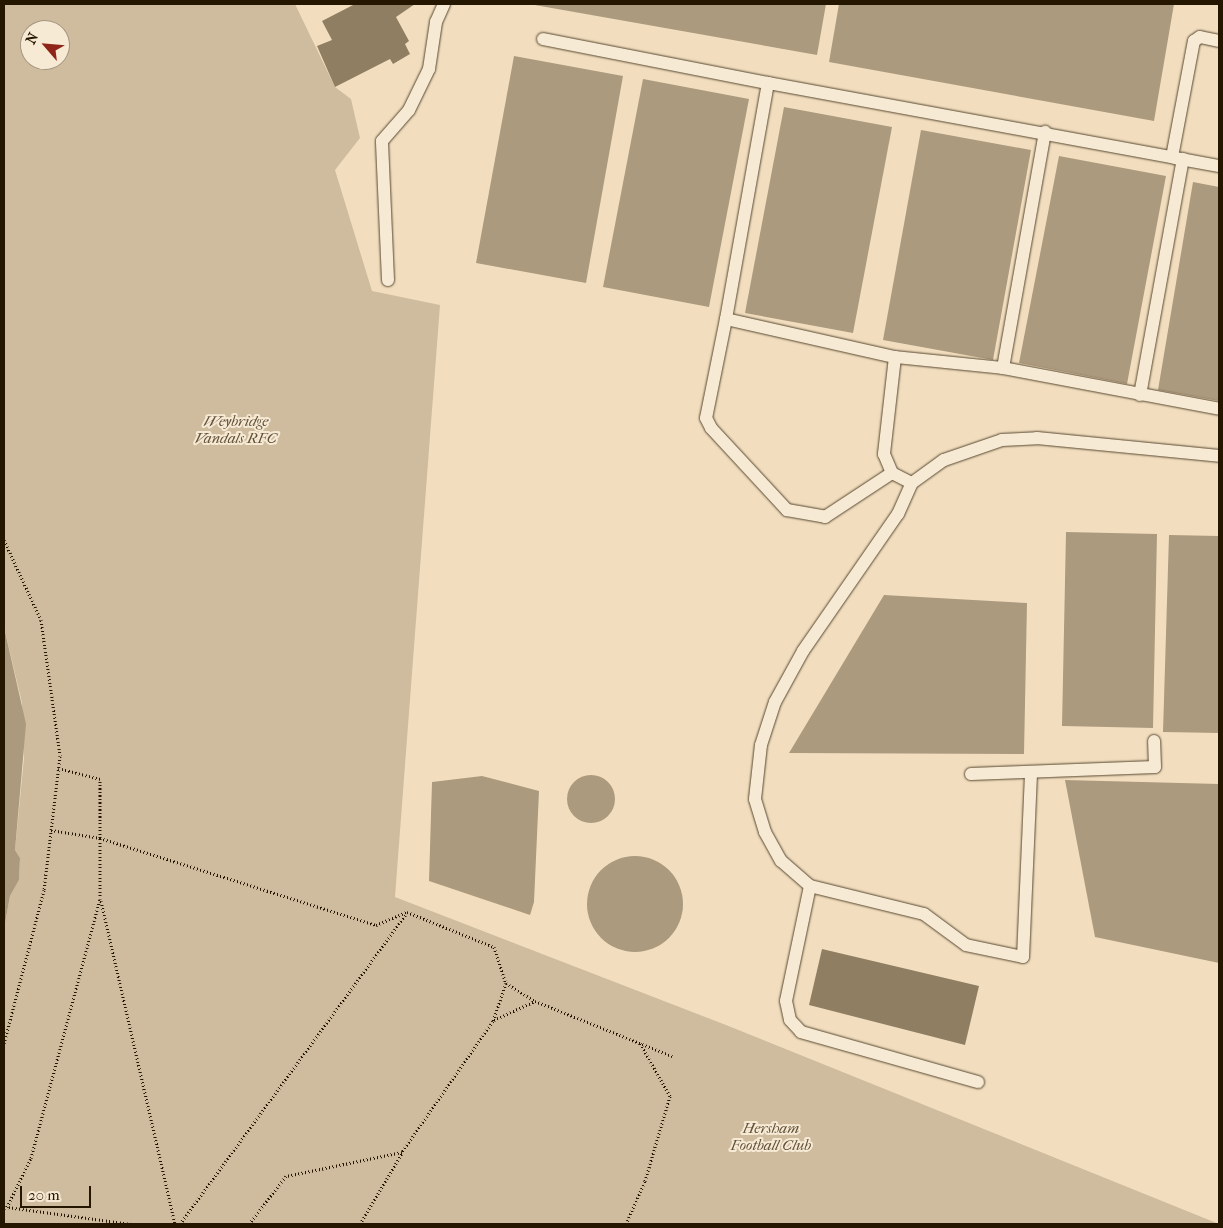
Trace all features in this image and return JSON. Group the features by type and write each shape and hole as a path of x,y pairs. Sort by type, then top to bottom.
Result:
{"lane":[{"path":"388,280 382,141 409,110 429,69 436,22 444,4"},
{"path":"1140,394 1194,41 1200,37 1219,41"},
{"path":"542,39 768,83 1045,132 1219,166"},
{"path":"768,83 726,319 706,418 711,428 787,510 825,517 892,473"},
{"path":"1002,368 1045,132"},
{"path":"726,319 895,358 1002,368 1219,410"},
{"path":"895,358 884,454 892,473 912,483"},
{"path":"1030,774 1023,957 966,945 924,914 810,886 781,861 765,832 755,799 761,745 775,702 803,651 898,514 912,483 944,460 1002,440 1037,438 1219,456"},
{"path":"971,774 1030,774 1155,768 1154,741"},
{"path":"810,886 786,1001 790,1020 801,1032 978,1082"}],"path":[{"path":"4,540 40,620 60,756 44,890 4,1044"},
{"path":"58,768 100,779 100,898 175,1224"},
{"path":"51,830 100,838 376,925 408,912 494,947 506,984 493,1021 402,1152 360,1224"},
{"path":"4,1212 5,1206 31,1158 100,898"},
{"path":"180,1224 408,912"},
{"path":"506,984 535,1001 672,1056"},
{"path":"493,1021 535,1001"},
{"path":"626,1224 645,1181 670,1096 640,1043"},
{"path":"249,1224 286,1176 402,1152"},
{"path":"5,1206 131,1224"}],"green space":[{"path":"4,4 295,4 335,87 351,99 360,138 335,170 372,291 440,305 395,897 726,1025 1219,1224 4,1224 4,929 10,896 19,880 20,858 15,850 24,758 22,703 4,627"}],"shaded area":[{"path":"529,4 826,4 817,55"},
{"path":"839,4 1174,4 1154,121 829,62"},
{"path":"514,56 623,76 586,283 476,263"},
{"path":"643,79 749,99 709,307 603,287"},
{"path":"784,107 892,127 853,333 745,313"},
{"path":"921,130 1031,150 993,360 883,340"},
{"path":"1059,156 1166,176 1127,384 1019,363"},
{"path":"1193,182 1219,187 1219,401 1158,390"},
{"path":"1066,532 1157,534 1153,728 1062,726"},
{"path":"1169,535 1219,536 1219,733 1163,732"},
{"path":"884,595 1027,603 1024,754 789,753"},
{"path":"4,627 26,724 15,850 20,858 19,880 10,896 4,929"},
{"path":"586,775 596,775 608,782 615,794 615,804 608,816 596,823 586,823 578,819 571,812 567,804 567,794 571,786 578,779"},
{"path":"482,776 539,791 534,902 530,915 429,881 432,782"},
{"path":"1065,780 1219,784 1219,963 1095,937"},
{"path":"626,856 644,856 662,864 675,877 683,895 680,923 662,944 644,952 626,952 608,944 595,931 587,913 587,895 595,877 608,864"}],"building":[{"path":"355,4 415,4 396,17 409,41 405,44 410,54 393,64 390,59 335,87 317,46 332,40 322,21"},
{"path":"822,949 979,986 965,1045 809,1005"}],"park label":[{"name":"Weybridge Vandals RFC","path":"236,430"},
{"name":"Hersham Football Club","path":"771,1136"}]}
